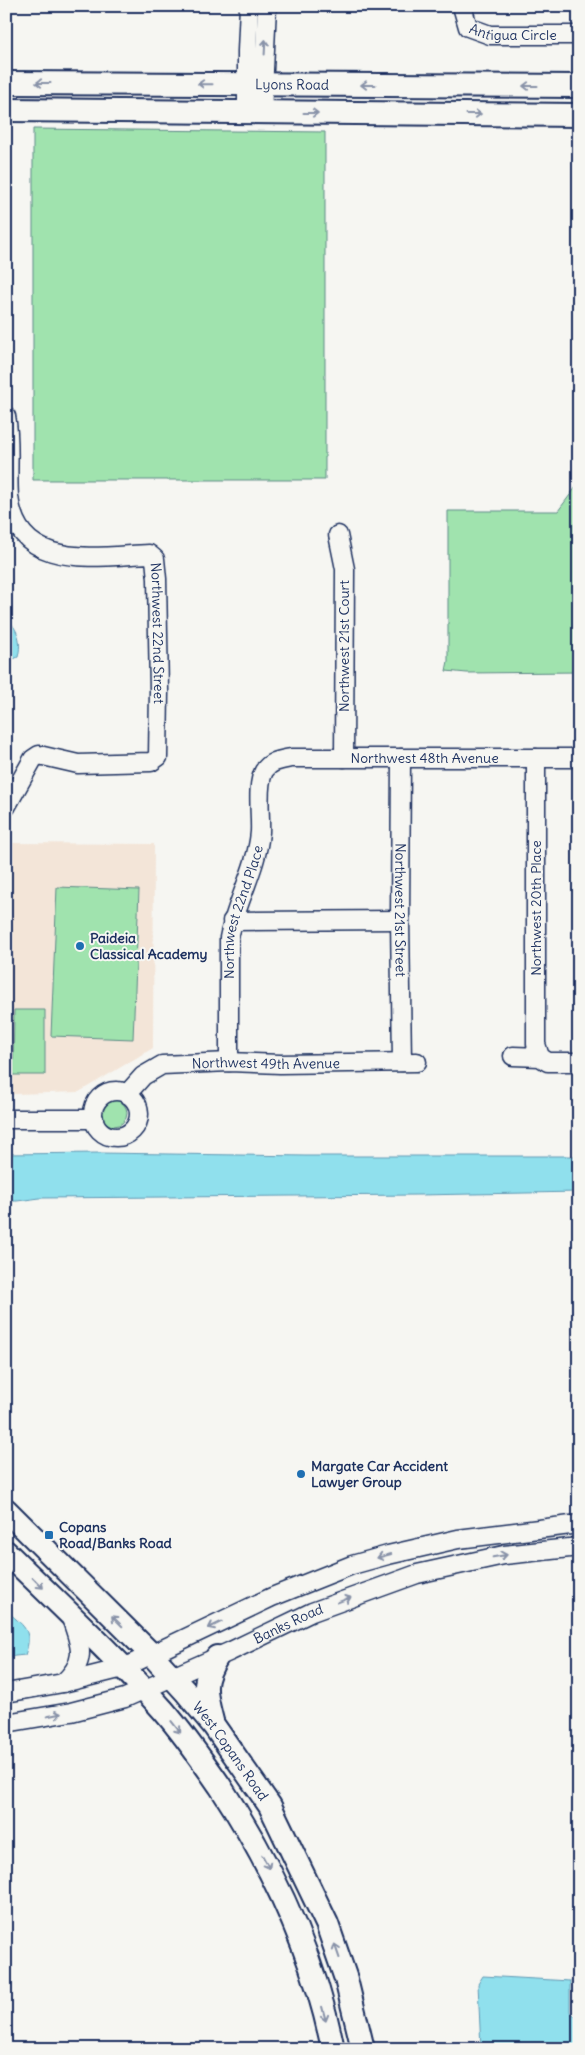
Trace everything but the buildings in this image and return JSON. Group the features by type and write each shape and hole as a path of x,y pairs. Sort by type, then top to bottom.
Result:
{"main road":[{"name":"Lyons Road","path":"6,83 579,86"},
{"name":"Lyons Road","path":"6,110 579,115"},
{"name":"West Copans Road","path":"6,1510 172,1676 214,1726 270,1806 328,1924 346,1979 363,2049"},
{"name":"West Copans Road","path":"6,1552 164,1710 201,1758 244,1823 272,1874 302,1939 333,2049"},
{"path":"214,1726 205,1694 205,1685 210,1668 217,1657"}],"street":[{"path":"249,6 255,85 255,113"},
{"path":"255,85 267,6"},
{"name":"Antigua Circle","path":"462,6 468,27 490,35 579,35"},
{"name":"Northwest 22nd Street","path":"6,416 8,429 9,496 12,513 20,531 34,543 51,553 74,556 149,554 154,559 157,579 160,700 158,756 151,762 78,764 39,755 33,759 6,807"},
{"name":"Northwest 21st Court","path":"338,535 345,569 344,758"},
{"name":"Northwest 48th Avenue","path":"271,764 291,758 579,758"},
{"name":"Northwest 21st Street","path":"401,758 400,920 410,1062"},
{"name":"Northwest 20th Place","path":"536,758 536,1044 540,1057"},
{"name":"Northwest 22nd Place","path":"229,1062 229,938 232,921 260,834 261,784 264,771 271,764"},
{"path":"232,921 400,920"},
{"path":"513,1056 540,1057 548,1062 579,1062"},
{"name":"Northwest 49th Avenue","path":"126,1094 143,1076 162,1065 229,1062 280,1064 410,1062"},
{"path":"117,1091 126,1094 135,1102 138,1109 136,1124 131,1131 124,1135 109,1136 96,1126 93,1113 94,1105 104,1094 117,1091"},
{"path":"6,1120 94,1119"},
{"path":"6,1693 63,1683 123,1668 280,1594 352,1565 458,1539 579,1524"},
{"name":"Banks Road","path":"6,1723 71,1712 125,1698 144,1691 172,1676 312,1612 418,1574 504,1555 579,1548"},
{"path":"63,1683 72,1675 81,1659 79,1641 70,1615"}],"shaded area":[{"name":"Paideia Classical Academy","path":"6,843 154,844 153,1048 79,1092 15,1094 6,1096"}],"green space":[{"path":"33,129 325,132 325,480 33,480"},
{"path":"579,483 579,672 467,673 446,671 448,661 448,511 558,511"},
{"path":"57,887 139,890 133,1039 51,1036"},
{"path":"14,1010 45,1010 45,1075 13,1075"},
{"path":"114,1100 123,1104 127,1113 123,1122 114,1126 105,1122 101,1113 105,1104"}],"water":[{"path":"6,618 16,631 20,646 18,657 11,660 6,660"},
{"path":"100,1153 306,1156 579,1156 579,1192 40,1198 6,1201 6,1154"},
{"path":"6,1610 25,1629 28,1640 25,1655 6,1657"},
{"path":"483,1976 570,1981 570,2012 579,2019 579,2049 481,2049 478,1984"}],"place":[{"name":"Paideia Classical Academy","path":"80,946"},
{"name":"Margate Car Accident Lawyer Group","path":"301,1474"},
{"name":"Copans Road/Banks Road","path":"49,1535"}]}
